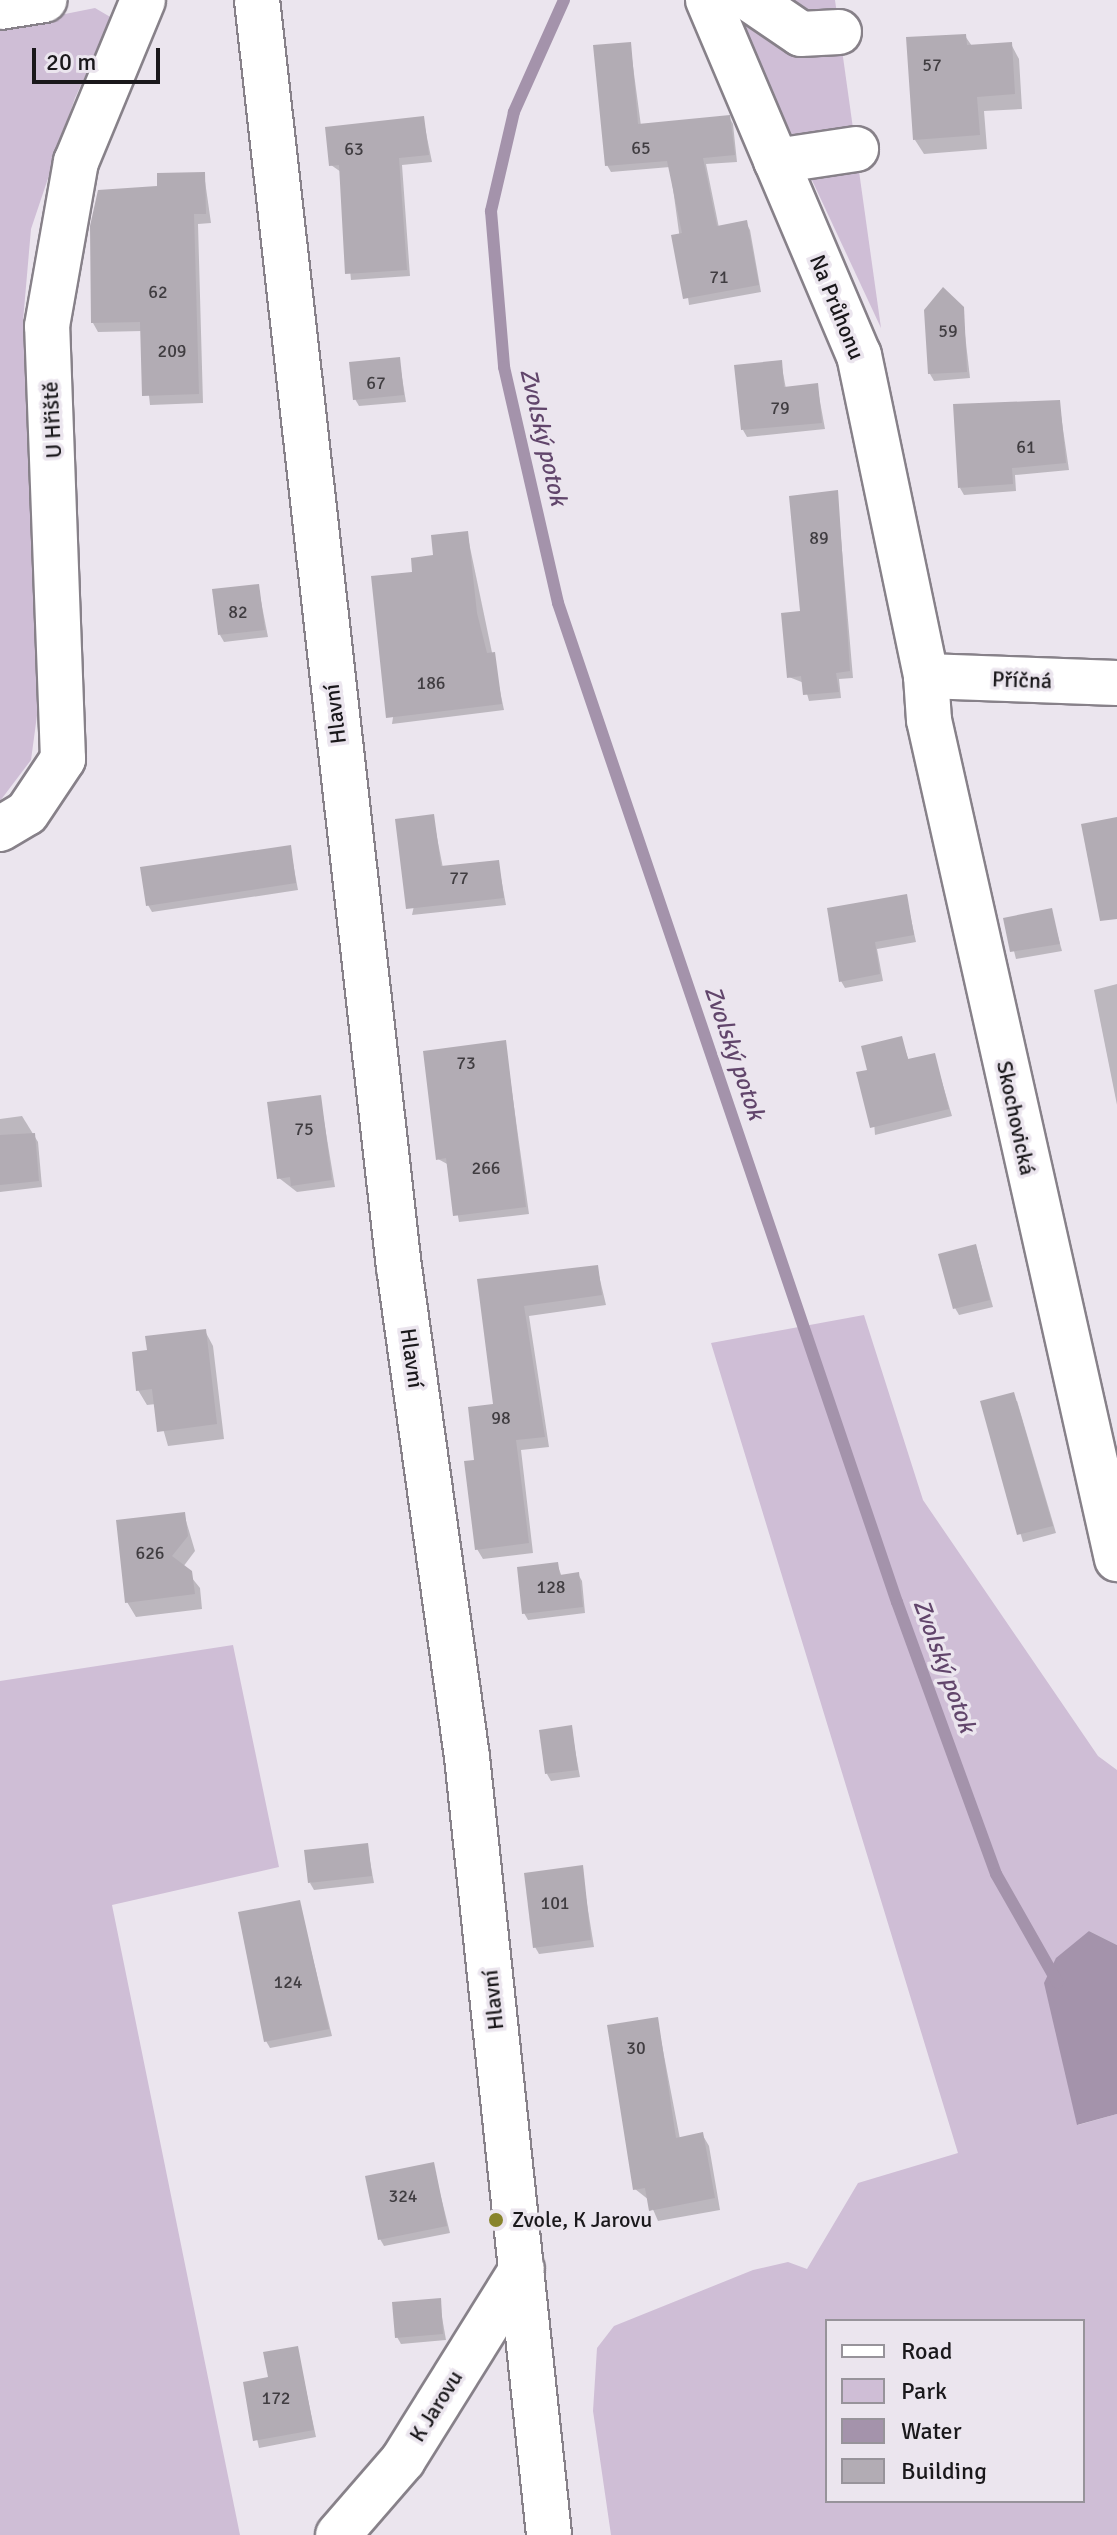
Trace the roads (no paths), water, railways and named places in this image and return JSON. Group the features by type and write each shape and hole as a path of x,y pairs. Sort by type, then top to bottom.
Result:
{"street":[{"path":"0,7 44,0"},
{"name":"U Hřiště","path":"0,829 27,813 63,759 47,326 76,162 143,0"},
{"name":"Hlavní","path":"257,0 273,180 522,2269 549,2535"},
{"name":"Hlavní","path":"273,180 289,91 286,0"},
{"name":"Na Průhonu","path":"708,0 859,355 926,676"},
{"path":"751,0 801,34 839,32"},
{"path":"776,161 856,149"},
{"name":"Příčná","path":"926,676 1117,683"},
{"name":"Skochovická","path":"926,676 929,720 1117,1559"},
{"name":"K Jarovu","path":"338,2535 403,2460 522,2269"}],"water":[{"path":"1089,1931 1117,1945 1117,2114 1077,2125 1044,1983 1056,1958"}],"waterway":[{"name":"Zvolský potok","path":"564,0 514,112 491,211 504,367 558,603 897,1602 996,1874 1058,1983"}],"place":[{"name":"Zvole, K Jarovu","path":"496,2220"}]}
